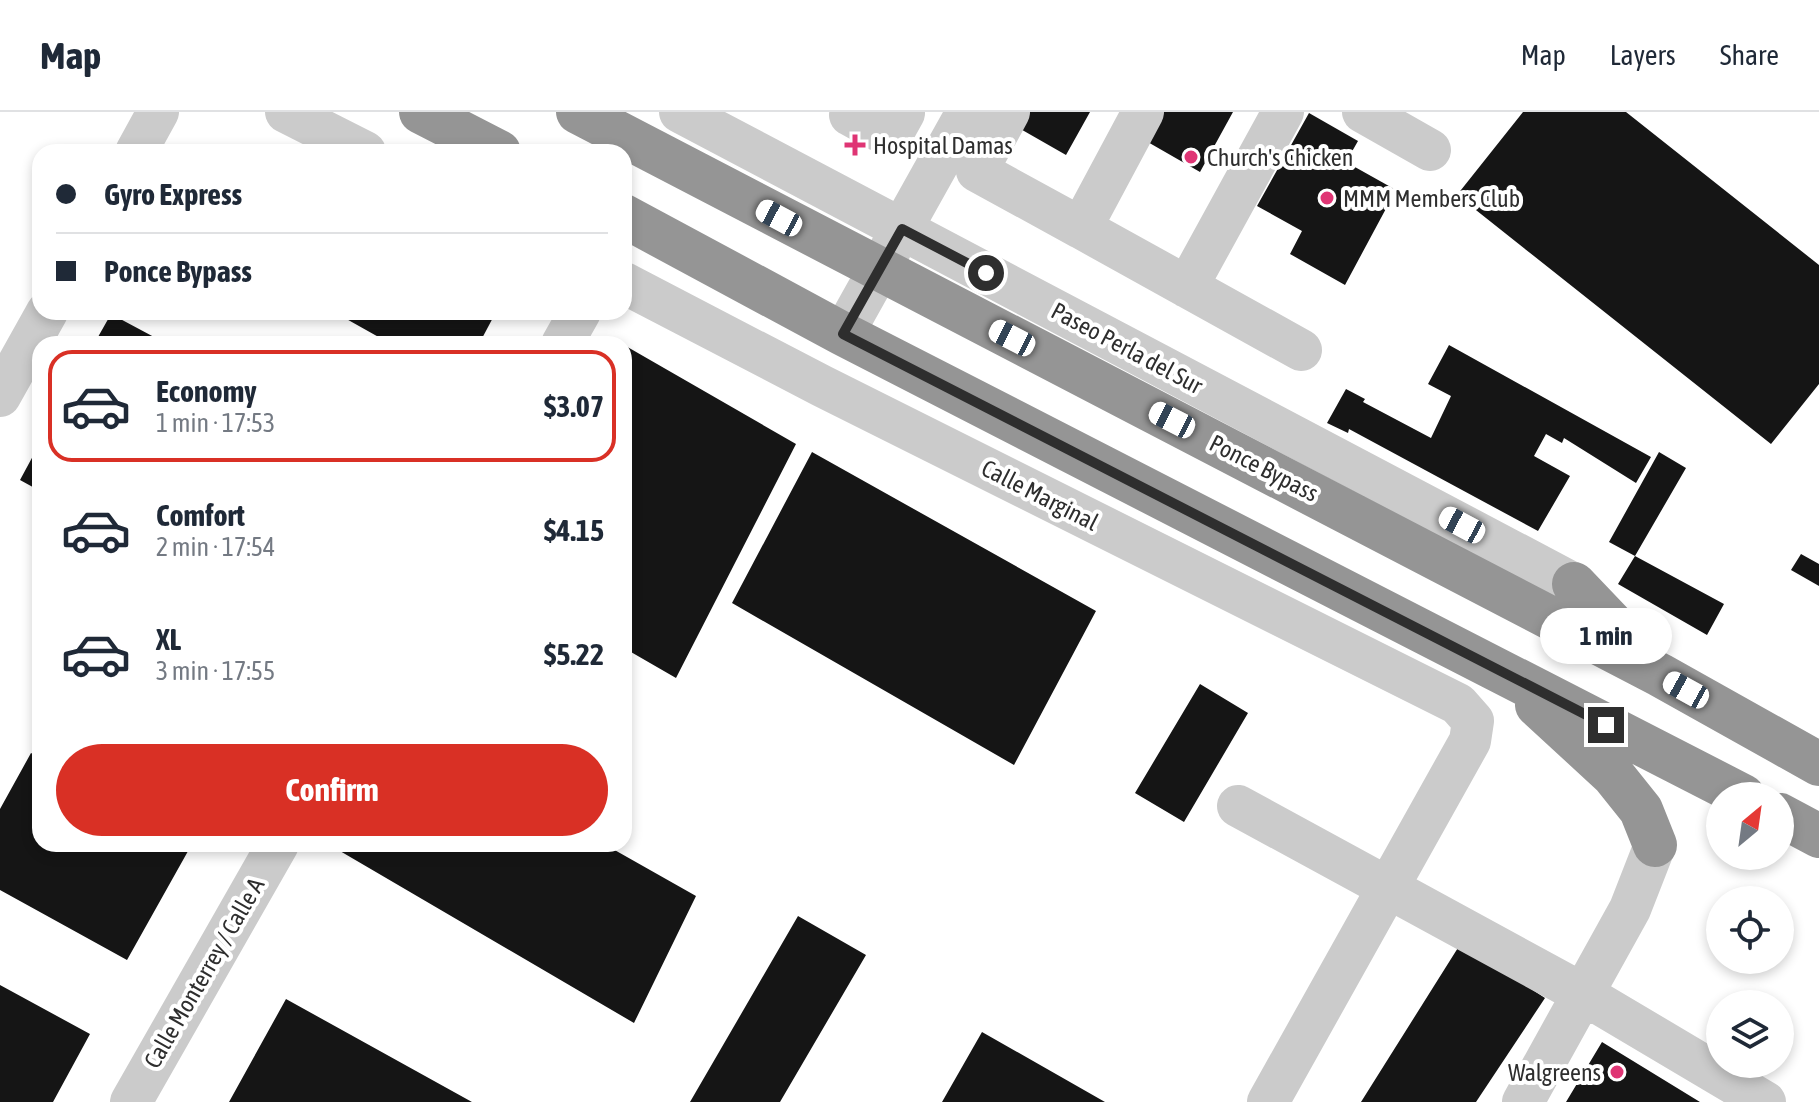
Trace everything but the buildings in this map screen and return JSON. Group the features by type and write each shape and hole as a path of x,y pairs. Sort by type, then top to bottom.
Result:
{"highway":[{"path":"421,112 483,144"},
{"name":"Ponce Bypass","path":"578,112 1660,675 1819,764"},
{"path":"632,220 843,334 1716,782"},
{"path":"1574,584 1660,675"},
{"path":"1497,669 1613,775 1641,810 1655,845"},
{"path":"1794,823 1819,836"}],"street":[{"path":"140,144 158,112"},
{"path":"286,112 349,144"},
{"name":"Paseo Perla del Sur","path":"680,112 1574,584"},
{"path":"852,112 850,115 877,130 894,131 904,113"},
{"path":"843,334 967,112"},
{"path":"1009,112 977,171 1301,350"},
{"path":"1081,228 1143,112"},
{"path":"1187,287 1283,112"},
{"path":"1363,112 1430,150"},
{"name":"Calle Marginal","path":"632,287 822,386 1458,704 1473,721 1470,741 1388,889"},
{"path":"0,396 32,339"},
{"path":"1238,806 1583,994 1765,1102"},
{"path":"1523,1102 1630,909 1655,845"},
{"name":"Calle Monterrey / Calle A","path":"131,1102 273,852"},
{"path":"1268,1102 1388,889"}],"place":[{"name":"Hospital Damas","path":"855,145"},
{"name":"Church's Chicken","path":"1191,157"},
{"name":"MMM Members Club","path":"1327,198"},
{"name":"Walgreens","path":"1617,1072"}],"route":[{"path":"986,273 902,229 843,334 1606,725"}]}
